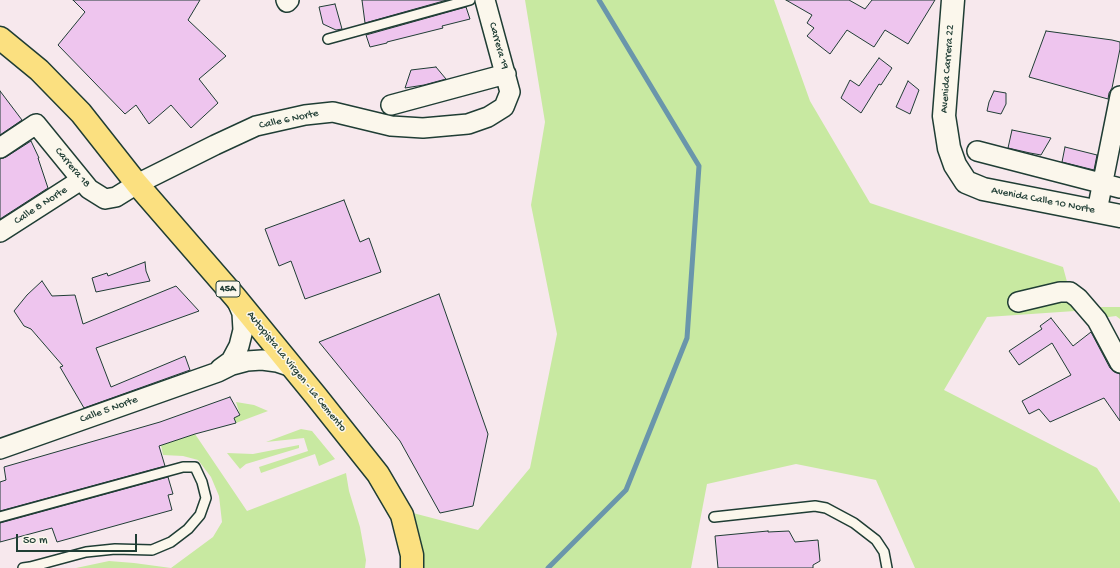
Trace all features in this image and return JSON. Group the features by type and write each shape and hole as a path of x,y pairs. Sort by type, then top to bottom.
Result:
{"main road":[{"name":"Autopista La Virgen - La Cemento","path":"0,38 39,70 81,113 136,184 235,297 378,474 402,515 412,555 412,568"}],"street":[{"name":"Carrera 19","path":"485,0 508,83"},
{"name":"Avenida Carrera 22","path":"953,0 944,116 949,148 955,165 966,182"},
{"path":"391,106 508,83"},
{"name":"Calle 6 Norte","path":"136,184 256,126 304,115 333,112 391,126 423,128 468,124 488,117 504,107 508,83"},
{"path":"1097,211 1111,186 1119,104"},
{"name":"Carrera 18","path":"0,148 36,124 89,189 105,199 116,197 136,184"},
{"path":"977,151 1111,186"},
{"name":"Calle 8 Norte","path":"0,232 82,180"},
{"name":"Avenida Calle 10 Norte","path":"966,182 983,189 1120,216"},
{"path":"1018,302 1060,292 1070,292 1078,298 1097,320 1120,363"},
{"name":"Calle 5 Norte","path":"218,372 231,361 239,346 243,330 242,313 235,297"},
{"name":"Calle 5 Norte","path":"0,449 218,372 232,365 247,361 262,360 277,362 292,367"}],"lane":[{"path":"328,39 470,0"},
{"path":"0,517 182,467 195,467 202,482 206,498 200,515 188,529 171,542 152,550 114,548 86,552 23,568"},
{"path":"714,517 815,506 826,508 854,523 876,540 884,552 887,568"}],"green space":[{"path":"525,0 774,0 810,101 870,203 1063,267 1075,311 987,317 944,390 1097,468 1120,503 1120,568 915,568 876,480 796,464 707,484 691,568 424,568 423,554 413,513 478,530 530,468 557,334 531,205 545,122"},
{"path":"1097,307 1120,307 1120,319 1116,316 1101,318"},
{"path":"236,402 254,405 268,411 236,423 234,418 240,415"},
{"path":"301,429 312,431 335,459 319,466 315,454 261,473 259,467 308,451 304,438 266,442"},
{"path":"195,434 247,511 346,473 349,491 360,527 366,560 365,568 171,568 213,537 222,522 219,496 211,477 198,460 183,456 163,455 161,445"},
{"path":"299,445 299,448 246,464 240,469 227,453 253,454"},
{"path":"109,561 171,568 76,568"}],"building":[{"path":"73,0 200,0 188,20 226,56 199,79 218,103 191,128 171,105 149,124 136,105 125,114 58,45 85,12"},
{"path":"362,0 447,0 365,23"},
{"path":"786,0 849,0 865,9 872,0 935,0 908,44 885,30 874,47 847,30 830,54 807,36 814,28 807,23 812,15"},
{"path":"335,4 342,29 336,30 323,24 319,7"},
{"path":"466,7 470,19 442,26 443,28 370,47 366,35"},
{"path":"1046,31 1120,42 1112,88 1108,99 1029,77"},
{"path":"879,58 892,68 881,85 879,84 861,113 841,98 850,80 859,86"},
{"path":"436,67 446,79 405,88 411,70"},
{"path":"908,81 919,90 910,114 896,107"},
{"path":"0,91 22,120 0,135"},
{"path":"994,91 1006,93 1006,104 1001,114 987,111"},
{"path":"1012,130 1051,138 1041,155 1030,153 1008,148"},
{"path":"31,141 39,158 48,188 0,219 0,159 6,157"},
{"path":"1065,147 1097,155 1094,170 1062,162"},
{"path":"344,200 360,242 369,238 381,272 305,299 291,261 279,266 265,229"},
{"path":"145,262 146,271 150,281 96,292 92,278 107,273 108,276"},
{"path":"42,281 52,296 75,295 83,324 176,286 199,311 96,348 111,387 185,356 190,370 84,408 60,367 63,366 31,329 24,326 14,311 27,295"},
{"path":"439,294 488,434 473,506 440,513 400,441 319,342"},
{"path":"1051,318 1073,346 1091,332 1110,368 1120,374 1120,421 1104,398 1050,422 1039,409 1029,414 1022,401 1071,375 1052,343 1019,365 1009,351 1042,329 1040,326"},
{"path":"230,397 240,415 234,418 236,423 159,446 165,466 0,511 0,482 6,480 4,467 160,422"},
{"path":"168,477 173,494 168,495 172,510 57,542 52,528 0,542 0,523"},
{"path":"768,531 789,531 795,542 818,540 820,561 813,565 813,568 718,568 715,536"}],"waterway":[{"path":"548,568 626,490 687,338 699,166 599,0"}]}
